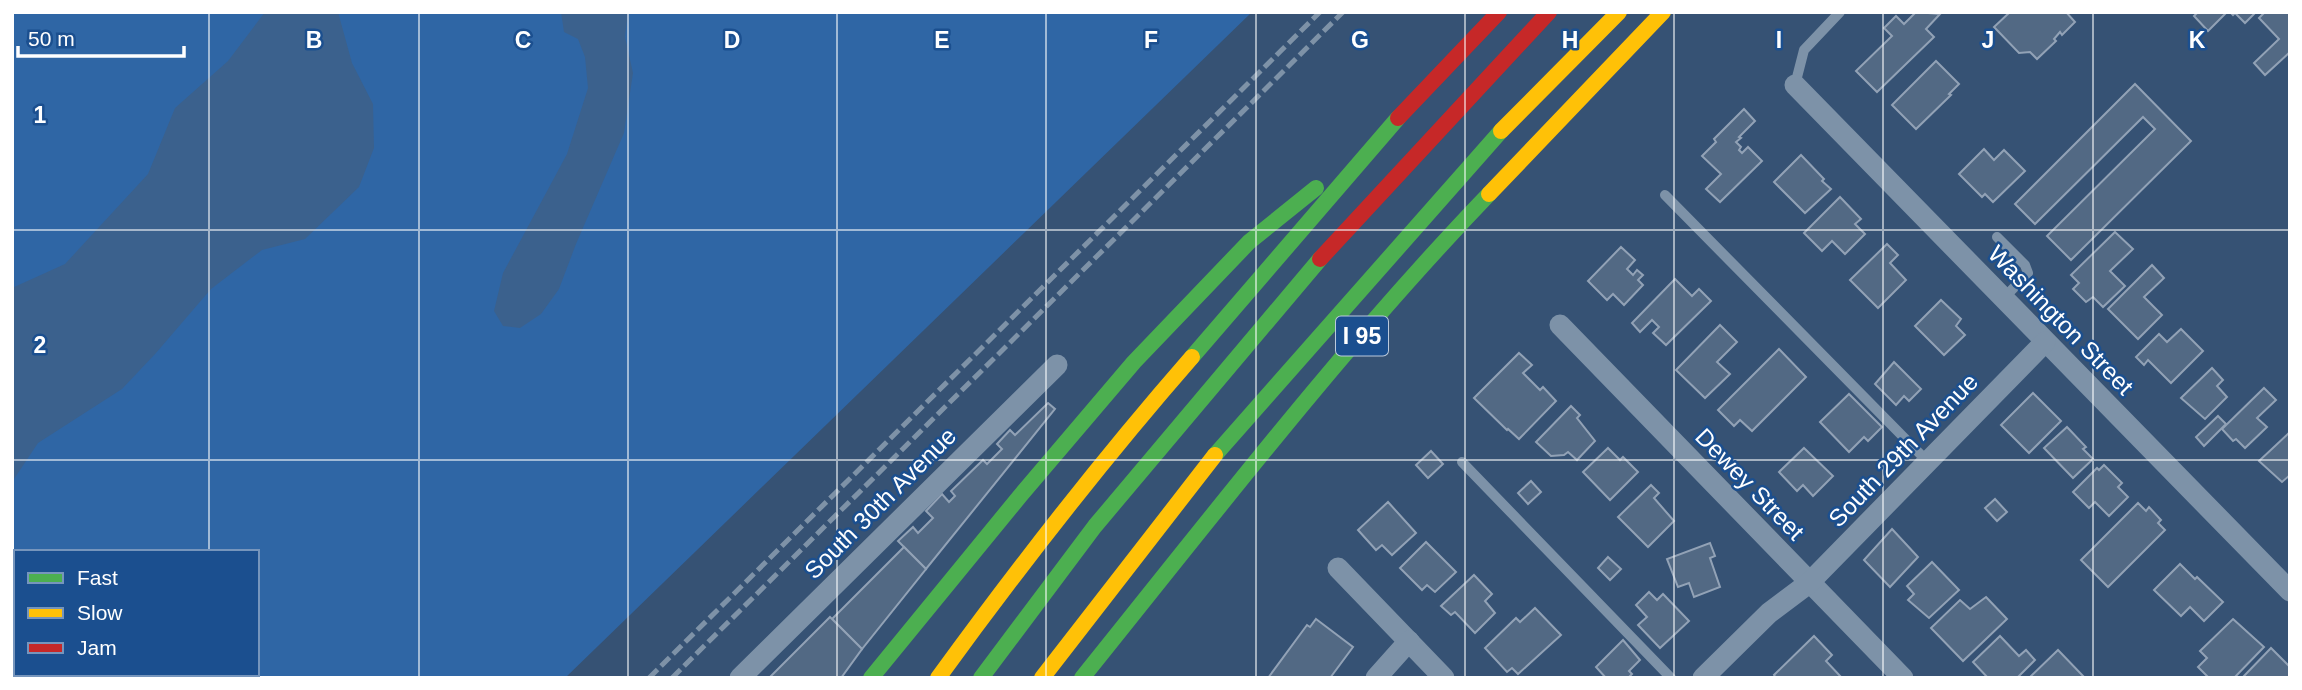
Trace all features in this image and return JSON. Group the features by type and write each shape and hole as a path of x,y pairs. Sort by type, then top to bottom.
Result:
{"highway":[{"path":"938,678 1006,585 1155,400 1268,271 1383,133 1499,12"},
{"path":"981,678 1095,526 1320,259 1549,12"},
{"path":"1042,678 1201,471 1486,146 1619,12"},
{"name":"I 95","path":"1082,678 1247,472 1355,343 1483,200 1663,12"},
{"path":"870,678 1134,362 1249,242 1383,133"}],"street":[{"name":"Washington Street","path":"1796,85 2290,592"},
{"name":"Dewey Street","path":"1560,325 1903,678"},
{"name":"South 29th Avenue","path":"1703,678 1769,613 1809,583 2045,342"},
{"name":"South 30th Avenue","path":"740,678 1057,365"},
{"path":"1338,568 1444,678"},
{"path":"1376,678 1409,641"}],"lane":[{"path":"1796,85 1804,50 1840,12"},
{"path":"1665,195 1928,461"},
{"path":"1997,237 2025,265 2028,273 2003,299"},
{"path":"1462,462 1671,678"}],"shaded area":[{"path":"12,12 1252,12 565,678 12,678"},
{"path":"265,12 338,12 352,63 373,104 374,148 359,187 305,239 262,250 211,289 122,389 38,443 12,482 12,288 65,264 148,174 175,108 228,61"},
{"path":"561,12 628,12 625,37 633,73 624,133 559,289 541,314 520,328 503,326 494,311 503,273 567,154 588,88 585,57 578,39 564,32"}],"building":[{"path":"1916,12 1940,14 1926,29 1934,37 1877,92 1856,71 1892,36 1884,28 1896,16 1904,24"},
{"path":"2010,12 2066,12 2075,22 2062,35 2060,32 2054,39 2056,41 2037,59 2030,52 2019,53 1994,27"},
{"path":"2198,12 2227,12 2208,31 2194,16"},
{"path":"2230,12 2256,12 2245,23 2235,13 2233,15"},
{"path":"2265,12 2290,12 2290,52 2265,75 2254,63 2279,39 2259,18"},
{"path":"1936,61 1959,84 1916,129 1892,105"},
{"path":"2135,84 2191,141 2071,260 2047,236 2155,129 2143,117 2035,224 2015,204"},
{"path":"1744,109 1755,121 1736,142 1742,153 1748,147 1762,161 1720,202 1706,189 1721,174 1702,156 1716,142 1714,139"},
{"path":"1984,149 1994,160 2004,150 2025,171 1993,202 1985,194 1982,197 1959,174"},
{"path":"1801,155 1831,189 1805,213 1774,182"},
{"path":"1840,197 1861,219 1855,224 1865,234 1845,254 1832,241 1822,251 1804,233"},
{"path":"2115,232 2133,249 2110,271 2125,286 2103,307 2093,297 2086,302 2073,289 2079,283 2071,275"},
{"path":"1887,244 1898,255 1890,263 1906,280 1878,308 1850,280"},
{"path":"1621,247 1635,260 1627,269 1633,275 1637,270 1643,275 1638,280 1643,285 1624,305 1613,294 1607,300 1588,281"},
{"path":"2152,265 2164,278 2144,297 2162,315 2138,339 2108,309"},
{"path":"1675,279 1692,296 1699,289 1711,301 1666,345 1653,333 1659,327 1652,320 1640,332 1632,323"},
{"path":"1941,300 1961,319 1956,326 1965,335 1944,355 1915,326"},
{"path":"1720,325 1737,342 1717,362 1730,374 1705,398 1676,370"},
{"path":"2181,329 2203,351 2171,383 2148,360 2144,365 2136,357 2159,334 2167,342"},
{"path":"1779,349 1806,377 1752,431 1740,420 1734,426 1718,410"},
{"path":"1519,353 1532,365 1523,373 1540,390 1543,387 1556,401 1519,439 1474,398"},
{"path":"1894,362 1921,389 1909,401 1904,396 1896,405 1875,384"},
{"path":"2212,368 2223,380 2217,386 2227,397 2205,419 2181,398"},
{"path":"2264,388 2276,400 2257,418 2267,427 2245,448 2236,439 2233,441 2222,429"},
{"path":"2033,393 2061,421 2029,453 2001,425"},
{"path":"1849,394 1882,427 1868,441 1864,437 1849,452 1820,422"},
{"path":"1048,403 1055,409 926,569 898,541 913,527 918,533 933,518 926,511 942,494 949,502 955,496 951,491 983,460 987,464 1002,449 997,444 1010,430 1015,435"},
{"path":"1571,406 1580,415 1577,418 1595,441 1577,460 1568,452 1551,456 1536,442"},
{"path":"2218,416 2226,424 2204,446 2196,437"},
{"path":"2067,427 2086,447 2083,449 2093,459 2073,478 2044,448"},
{"path":"2290,432 2290,475 2282,482 2259,461"},
{"path":"1608,448 1620,460 1623,457 1638,472 1610,500 1583,472"},
{"path":"1804,448 1833,476 1813,496 1803,485 1797,491 1779,472"},
{"path":"1431,451 1443,464 1428,478 1416,465"},
{"path":"2104,465 2122,483 2118,487 2128,497 2109,516 2095,502 2089,508 2073,492 2097,468 2099,470"},
{"path":"1531,481 1541,492 1528,504 1518,493"},
{"path":"1651,485 1659,493 1654,498 1674,521 1648,547 1618,517"},
{"path":"1995,499 2007,512 1997,521 1985,508"},
{"path":"1388,502 1416,533 1392,555 1382,545 1376,550 1358,530"},
{"path":"2138,503 2146,511 2149,507 2161,520 2158,523 2165,530 2108,587 2081,560"},
{"path":"1892,529 1918,557 1890,587 1864,560"},
{"path":"1426,542 1456,572 1435,592 1427,585 1422,590 1400,568"},
{"path":"1710,543 1715,556 1710,558 1720,587 1694,597 1689,583 1678,587 1667,559"},
{"path":"904,547 926,569 862,649 832,619"},
{"path":"1608,557 1621,569 1610,580 1598,568"},
{"path":"1932,562 1959,590 1929,618 1908,600 1914,594 1907,586"},
{"path":"2180,564 2223,602 2204,621 2190,607 2181,616 2154,590"},
{"path":"1474,575 1492,594 1485,601 1495,613 1475,633 1455,612 1451,615 1441,606"},
{"path":"1649,592 1657,600 1663,594 1689,621 1660,648 1638,625 1647,617 1636,605"},
{"path":"1986,597 2007,619 1963,661 1931,628 1960,600 1970,609"},
{"path":"1535,608 1561,635 1518,674 1512,668 1507,672 1485,648 1516,618 1520,622"},
{"path":"830,617 862,649 841,678 769,678"},
{"path":"1316,619 1353,647 1330,678 1268,678 1307,625 1310,627"},
{"path":"2233,619 2264,647 2234,678 2209,678 2198,667 2207,658 2200,651"},
{"path":"1814,636 1832,655 1826,661 1842,678 1776,678 1774,675"},
{"path":"2000,636 2019,656 2026,650 2035,660 2017,678 1988,678 1973,662"},
{"path":"1623,640 1640,660 1629,671 1632,674 1628,678 1606,678 1596,667"},
{"path":"2271,648 2290,667 2290,678 2242,678"},
{"path":"2058,650 2085,678 2029,678"}],"railway":[{"path":"649,678 1320,12"},
{"path":"672,678 1343,12"}],"traffic: fast":[{"path":"1192,357 1398,118"},
{"path":"1215,455 1501,131"},
{"path":"871,678 1134,362 1249,242 1316,188"},
{"path":"1082,678 1331,371 1489,194"},
{"path":"981,678 1095,526 1320,259"}],"traffic: slow":[{"path":"1501,131 1619,12"},
{"path":"1489,194 1663,12"},
{"path":"938,678 1061,515 1192,357"},
{"path":"1042,678 1215,455"}],"traffic: jam":[{"path":"1398,118 1499,12"},
{"path":"1320,259 1549,12"}]}
